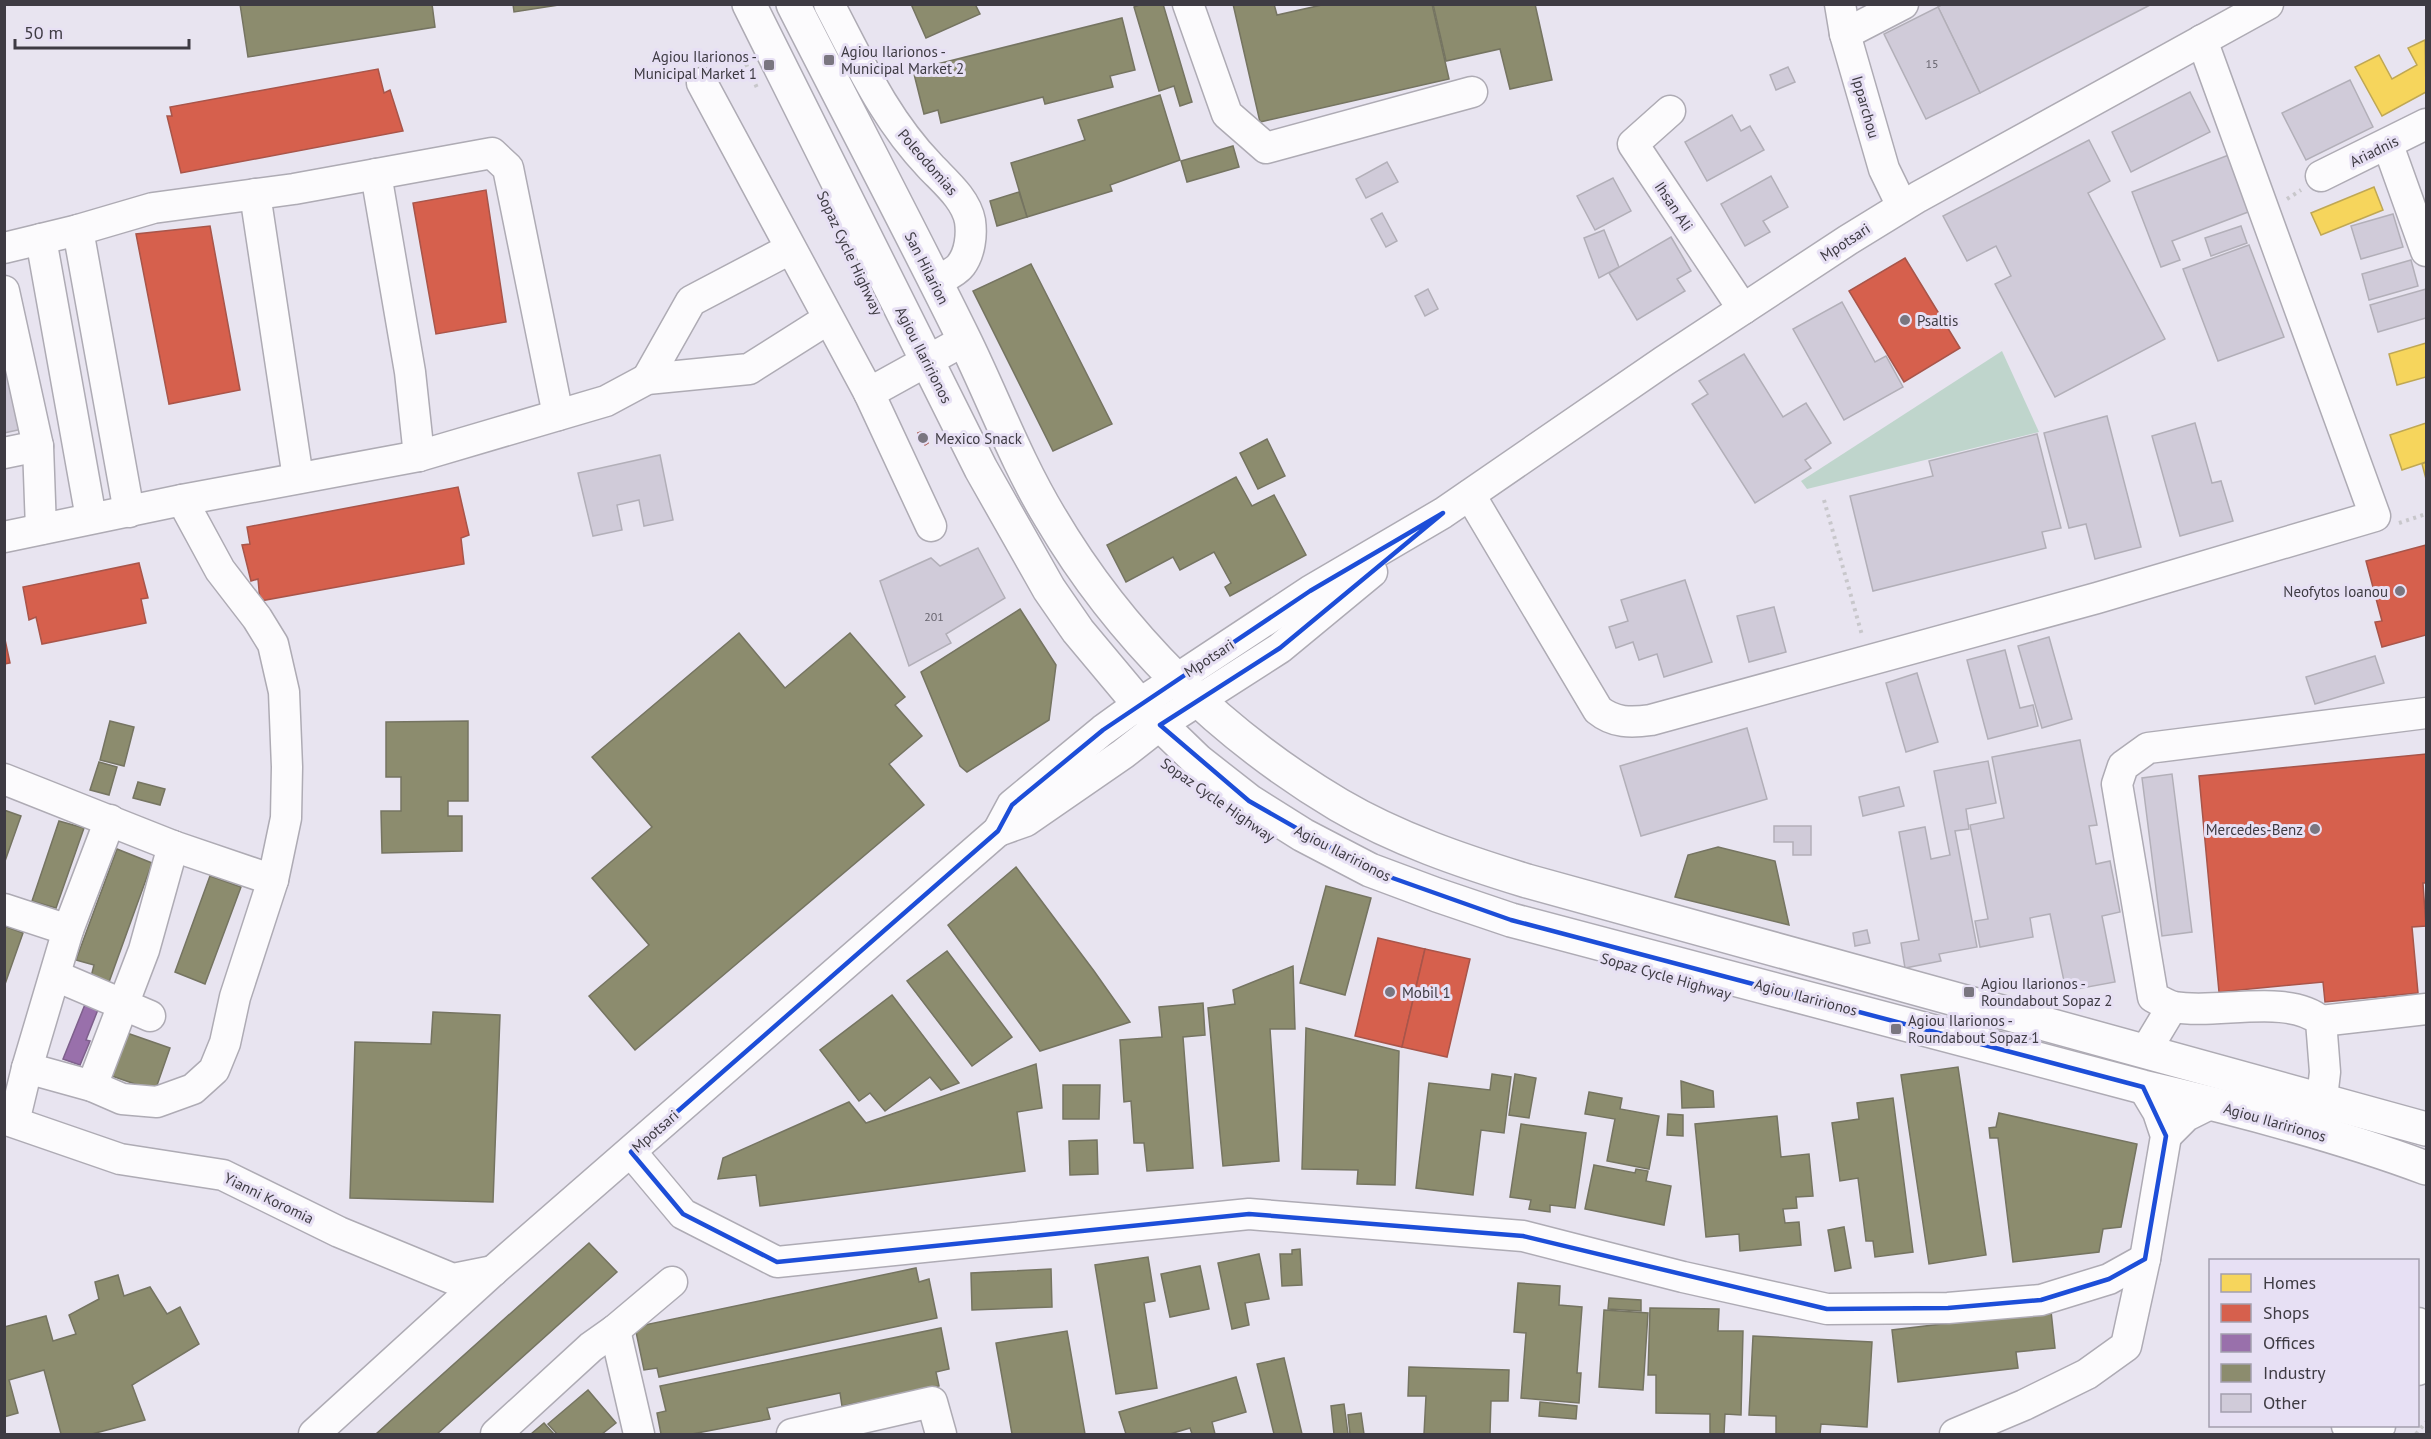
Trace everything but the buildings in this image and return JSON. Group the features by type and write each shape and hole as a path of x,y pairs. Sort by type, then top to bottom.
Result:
{"main road":[{"name":"Agiou Ilaririonos","path":"749,4 981,469 1049,589 1078,631 1150,715 1198,761 1249,801 1303,835 1370,870 1511,920 2211,1103 2291,1125 2427,1168"},
{"name":"San Hilarion","path":"793,4 964,340 1048,515 1107,605 1186,690"},
{"path":"1186,690 1239,735 1339,805 1450,857 1538,884 2145,1052 2322,1098 2427,1129"}],"street":[{"name":"Poleodomias","path":"829,4 892,122 909,144 951,188 966,209 971,235 968,251 961,266 935,282"},
{"path":"1188,4 1227,114 1266,148 1472,92"},
{"name":"Ipparchou","path":"1840,4 1845,34 1884,169 1902,207"},
{"path":"1845,34 1903,4"},
{"name":"Mpotsari","path":"314,1434 493,1271 998,831 1012,805 1103,730 1150,715 1186,690 1280,648 1443,513 1743,309 1902,207 2268,4"},
{"path":"1470,495 1598,710 1614,720 1633,722 1651,720 2097,598 2375,516 2202,40"},
{"path":"702,83 869,393 931,526"},
{"name":"Ihsan Ali","path":"1670,111 1633,144 1743,309"},
{"name":"Ariadnis","path":"2322,176 2427,124"},
{"path":"2388,145 2427,251"},
{"path":"4,248 41,240 153,208 255,194 492,153 508,168 558,415"},
{"path":"376,174 410,372 419,456"},
{"path":"255,194 298,478"},
{"path":"78,230 129,512"},
{"path":"41,240 91,518"},
{"path":"647,379 691,301 790,249"},
{"path":"4,291 38,446 41,529"},
{"path":"4,537 182,500 419,456 606,401 647,379 749,369 828,319"},
{"path":"869,393 964,340"},
{"path":"4,453 38,446"},
{"path":"27,1068 92,1086 122,1099 157,1102 193,1089 214,1070 225,1043 235,997 273,880 286,818 287,767 284,692 273,644 220,570 182,500"},
{"path":"2322,1098 2325,1072 2321,1020 2313,1013 2287,1007 2172,1007 2153,997 2117,784 2122,766 2148,748 2427,712"},
{"path":"4,779 173,846 273,880"},
{"path":"9,1120 56,976 68,930 110,820"},
{"path":"92,1086 137,1011 144,950 173,846"},
{"path":"4,909 68,930"},
{"path":"56,976 137,1011"},
{"path":"2145,1052 2172,1007"},
{"path":"2321,1020 2427,1008"},
{"path":"1955,1434 2024,1405 2087,1374 2126,1346 2145,1258 2166,1136 2158,1112 2143,1087"},
{"path":"2166,1136 2186,1116 2211,1103"},
{"name":"Yianni Koromia","path":"9,1120 120,1159 223,1175 339,1232 453,1279 493,1271"},
{"path":"631,1152 682,1214 777,1262 1249,1214 1523,1236 1683,1277 1827,1309 1948,1308 2042,1300 2109,1279 2145,1258"},
{"path":"496,1434 591,1347 672,1282"},
{"path":"615,1330 639,1434"},
{"path":"792,1434 933,1402 941,1434"}],"path":[{"path":"743,57 750,77 763,97"},
{"path":"2265,213 2322,176"},
{"path":"1824,500 1869,660"},
{"path":"2416,1434 2427,1422"}],"highlighted area":[{"path":"1443,513 1280,648 1160,725 1249,801 1370,870 1511,920 2143,1087 2166,1136 2145,1259 2109,1279 2041,1300 1948,1308 1827,1309 1523,1236 1249,1214 777,1262 683,1214 631,1152 998,831 1012,805 1103,730 1175,680 1310,591"}],"green space":[{"path":"2002,351 2039,432 1807,489 1801,481"}],"place":[{"name":"Agiou Ilarionos - Municipal Market 2","path":"829,60"},
{"name":"Agiou Ilarionos - Municipal Market 1","path":"769,65"},
{"name":"Psaltis","path":"1905,320"},
{"name":"Mexico Snack","path":"923,438"},
{"name":"Neofytos Ioanou","path":"2400,591"},
{"name":"Mercedes-Benz","path":"2315,829"},
{"name":"Mobil 1","path":"1390,992"},
{"name":"Agiou Ilarionos - Roundabout Sopaz 2","path":"1969,992"},
{"name":"Agiou Ilarionos - Roundabout Sopaz 1","path":"1896,1029"}]}
